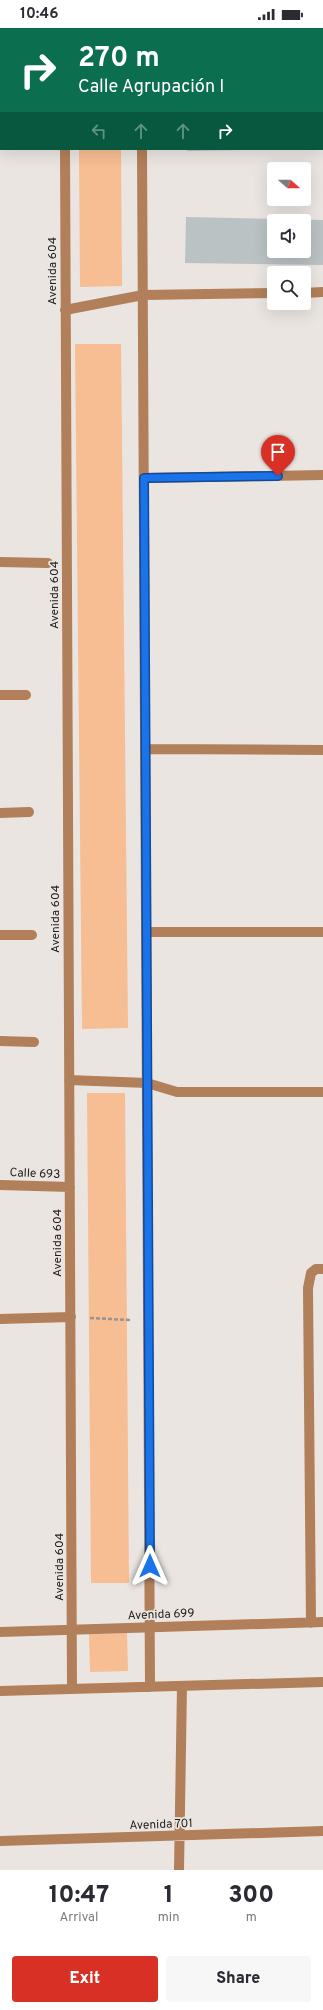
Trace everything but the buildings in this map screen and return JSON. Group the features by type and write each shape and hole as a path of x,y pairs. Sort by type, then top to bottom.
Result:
{"street":[{"name":"Avenida 604","path":"65,150 72,1689"},
{"path":"142,150 151,1627 150,1687"},
{"path":"311,293 323,292"},
{"path":"65,310 143,295 267,293"},
{"path":"144,478 323,475"},
{"path":"0,562 48,563"},
{"path":"0,695 26,695"},
{"path":"145,749 323,750"},
{"path":"0,813 29,812"},
{"path":"147,932 323,932"},
{"path":"0,936 32,935"},
{"path":"0,1041 34,1042"},
{"path":"69,1080 147,1083 177,1092 323,1092"},
{"name":"Calle 693","path":"0,1185 70,1187"},
{"path":"311,1623 308,1288 311,1273 316,1269 323,1269"},
{"path":"0,1319 70,1317"},
{"name":"Avenida 699","path":"0,1632 323,1622"},
{"path":"0,1691 323,1682"},
{"path":"179,1870 178,1837 182,1686"},
{"name":"Avenida 701","path":"0,1841 178,1837 323,1831"}],"path":[{"path":"70,1317 149,1322"}],"shaded area":[{"path":"79,150 121,150 122,286 80,287"},
{"path":"75,344 121,344 128,1028 82,1029"},
{"path":"87,1093 125,1093 129,1583 91,1583"},
{"path":"127,1633 128,1671 90,1672 89,1634"}],"route":[{"path":"150,1566 144,478 278,476"}]}
